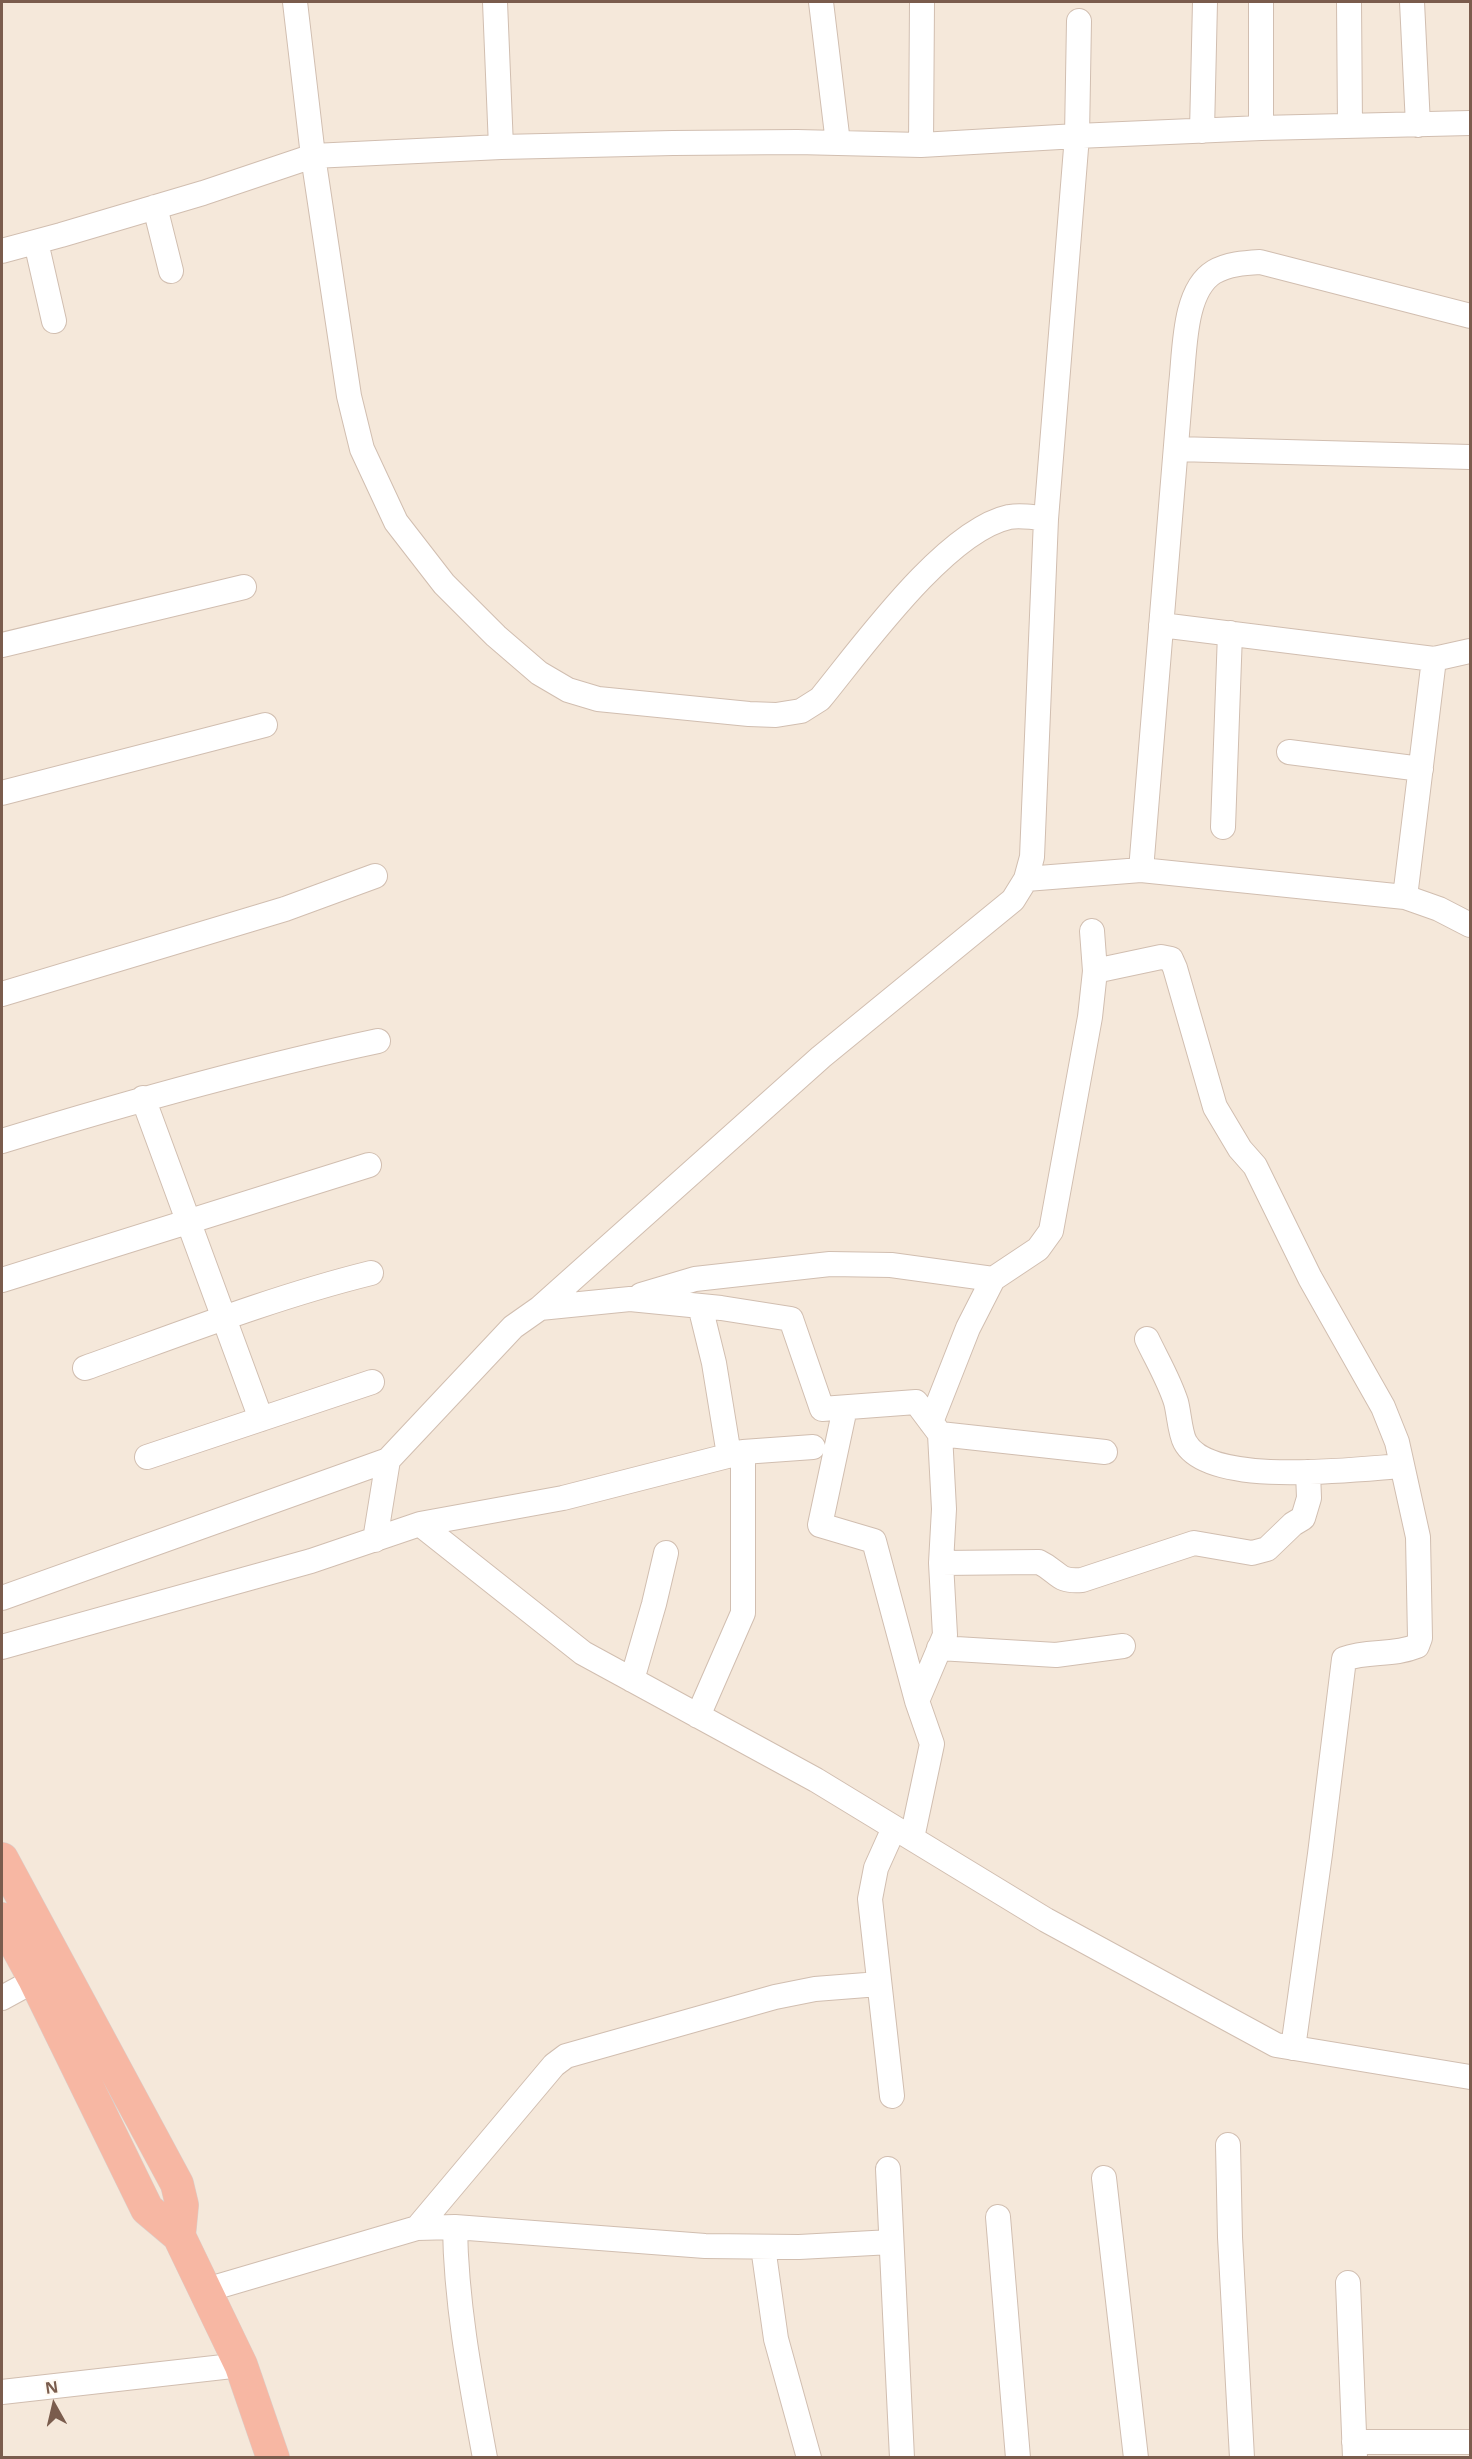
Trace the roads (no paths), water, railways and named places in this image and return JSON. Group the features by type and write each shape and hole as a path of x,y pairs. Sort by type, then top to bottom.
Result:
{"highway":[{"path":"2,1859 177,2184 182,2205 179,2236"},
{"path":"2,1919 35,1980 147,2209 179,2236 241,2365 273,2457"}],"street":[{"path":"295,2 313,156 349,396 362,449 396,522 444,584 496,636 539,673 568,690 598,699 749,714 776,715 801,711 820,699 915,583 964,540 1007,518 1020,516 1046,519"},
{"path":"495,2 501,147"},
{"path":"821,2 838,143"},
{"path":"921,145 922,2"},
{"path":"1202,131 1205,2"},
{"path":"1261,2 1261,128"},
{"path":"1349,2 1350,126"},
{"path":"1412,2 1418,125"},
{"path":"2,1598 388,1460 504,1336 540,1308 821,1057 1013,900 1026,879 1032,857 1046,519 1077,135 1079,21"},
{"path":"2,251 155,207 313,156 501,147 838,143 921,145 1077,135 1470,123"},
{"path":"155,207 171,271"},
{"path":"36,242 54,321"},
{"path":"1141,870 1190,307 1202,281 1232,264 1260,262 1470,315"},
{"path":"1176,449 1470,457"},
{"path":"2,645 244,587"},
{"path":"1161,625 1434,659 1470,651"},
{"path":"1222,828 1230,633"},
{"path":"1406,897 1434,659"},
{"path":"2,793 265,725"},
{"path":"1289,752 1421,769"},
{"path":"1026,879 1141,870 1406,897 1439,909 1470,925"},
{"path":"2,994 285,909 375,876"},
{"path":"917,1701 945,1635 941,1563 944,1509 935,1428 968,1328 993,1279 1038,1249 1051,1231 1082,1068 1095,970 1092,931"},
{"path":"1095,970 1161,957 1171,959 1215,1107 1240,1149 1255,1166 1310,1278 1383,1407 1397,1442 1418,1537 1420,1638 1417,1646 1403,1652 1357,1654 1344,1659 1293,2048"},
{"path":"2,1142 143,1098 304,1057 378,1041"},
{"path":"143,1098 261,1419"},
{"path":"2,1280 369,1165"},
{"path":"540,1308 630,1299 695,1279 830,1264 891,1265 993,1279"},
{"path":"86,1368 225,1317 371,1272"},
{"path":"630,1299 791,1319 822,1409 916,1402 935,1428 1105,1452"},
{"path":"698,1716 743,1613 736,1453 700,1306"},
{"path":"1147,1339 1172,1389 1181,1417 1184,1441 1196,1456 1273,1473 1402,1466"},
{"path":"147,1457 372,1382"},
{"path":"845,1408 820,1525 874,1541 917,1701 932,1744 903,1833 876,1868 870,1899 892,2096"},
{"path":"2,1647 311,1562 420,1524 563,1498 736,1453 813,1447"},
{"path":"375,1540 388,1460"},
{"path":"941,1563 1039,1562 1048,1566 1061,1580 1071,1581 1082,1580 1194,1543 1251,1553 1268,1549 1293,1524 1303,1518 1309,1498 1308,1472"},
{"path":"420,1524 583,1653 816,1780 1046,1920 1276,2045 1470,2077"},
{"path":"632,1680 666,1553"},
{"path":"939,1648 1056,1655 1122,1646"},
{"path":"2,1998 35,1980"},
{"path":"417,2228 554,2065 566,2056 775,1997 815,1989 879,1984"},
{"path":"1228,2145 1242,2457"},
{"path":"888,2169 902,2457"},
{"path":"1104,2178 1136,2457"},
{"path":"998,2217 1018,2457"},
{"path":"206,2290 417,2228 455,2228 705,2246 764,2247 891,2242"},
{"path":"455,2228 455,2262 470,2378 485,2457"},
{"path":"764,2247 776,2339 809,2457"},
{"path":"1348,2283 1355,2450 1470,2442"},
{"path":"2,2392 241,2365"}]}
